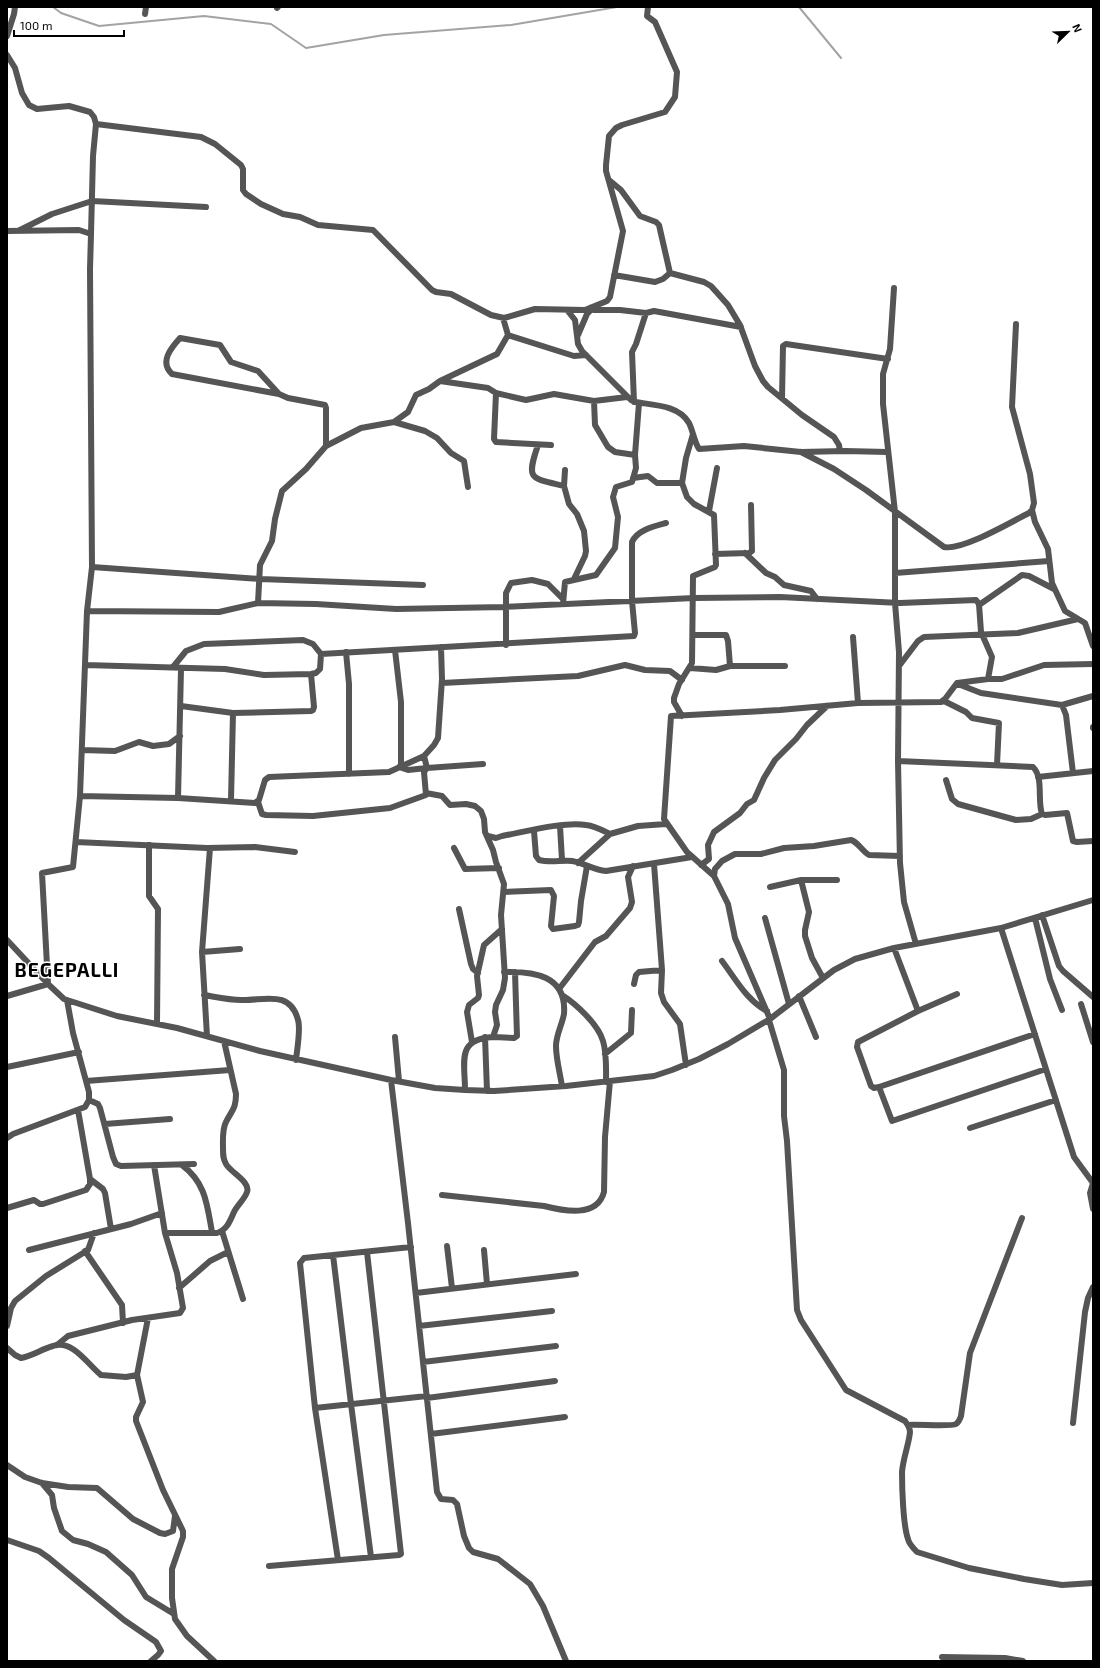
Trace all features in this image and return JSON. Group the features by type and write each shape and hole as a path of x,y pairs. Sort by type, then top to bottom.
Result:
{"street":[{"path":"7,36 14,14 14,7"},
{"path":"145,14 146,7"},
{"path":"578,337 586,316 591,309 609,299 622,229 606,165 608,139 611,133 622,125 665,112 676,95 676,69 654,22 647,16 648,7"},
{"path":"7,55 15,68 22,93 29,105 37,109 69,106 90,112 96,124 93,156 90,269 92,567 87,611 80,796 74,867 42,873 48,984"},
{"path":"96,124 201,137 215,144 241,165 243,169 243,190 259,203 283,214 300,217 320,226 373,230 432,290 451,294 491,315 509,318 535,309 620,310 646,313 654,311 741,327"},
{"path":"609,180 621,190 640,216 660,225 670,273"},
{"path":"19,231 52,214 92,202 206,208"},
{"path":"7,231 79,230 91,234"},
{"path":"614,275 655,282 663,279 670,273"},
{"path":"670,273 708,284 728,305 741,327 760,376 768,387 834,437 839,445 840,451"},
{"path":"894,288 890,349 883,376 883,404 887,452 895,512 895,603 899,666 898,761 900,856 904,902 916,944"},
{"path":"567,310 575,320 579,346 586,355 627,397 636,402 672,409 687,420 698,447 701,449 754,446 801,452 887,452"},
{"path":"563,602 564,584 574,579 596,575 614,551 618,517 613,497 615,489 617,486 631,484 636,468 636,402 632,352 646,313"},
{"path":"394,422 408,412 416,395 429,389 440,381 497,354 508,335 503,318"},
{"path":"1016,324 1012,407 1030,474 1033,495 1032,510 1035,522 1048,549 1051,581 1055,590 1065,611 1086,626 1093,646"},
{"path":"508,335 574,356 586,355"},
{"path":"279,394 259,372 231,362 221,346 180,338 166,356 166,362 172,374 279,394 288,398 325,405 326,446"},
{"path":"782,398 783,346 786,344 888,359"},
{"path":"440,381 488,388 496,393 526,400 554,394 594,402 627,397"},
{"path":"496,393 494,439 496,442 551,445"},
{"path":"594,402 595,425 608,447 613,451 635,455"},
{"path":"258,603 260,565 272,541 275,519 282,491 306,469 326,446 361,428 394,422 425,430 436,438 451,453 463,460 468,487"},
{"path":"682,716 674,700 682,680 692,663 694,598 693,576 715,567 714,515 709,511 695,505 689,499 682,483 686,458 693,434"},
{"path":"538,444 531,465 533,476 537,480 564,486"},
{"path":"801,452 834,469 941,546 950,548 987,535 1032,510"},
{"path":"709,511 717,468"},
{"path":"565,470 564,486 569,504 577,514 584,533 585,555 574,579"},
{"path":"633,478 648,476 657,483 682,483"},
{"path":"715,554 751,552 753,549 751,505"},
{"path":"321,654 634,636 632,601 632,540 649,528 666,523"},
{"path":"745,553 766,573 784,585 811,591 817,599"},
{"path":"895,573 1049,561"},
{"path":"92,567 260,579 423,585"},
{"path":"979,605 1022,575 1029,576 1055,590"},
{"path":"506,644 505,607 506,591 509,584 512,582 534,580 548,584 563,602"},
{"path":"87,611 219,612 258,603 396,608 505,607 563,602 694,598 780,598 895,603 973,600 978,601 982,634 992,657 988,679"},
{"path":"899,666 918,641 924,637 1021,632 1078,619"},
{"path":"693,635 726,635 728,641 730,666"},
{"path":"853,637 858,703"},
{"path":"85,665 227,670 264,675 311,674 319,671 321,654 313,644 305,640 207,644 186,651 173,667"},
{"path":"424,756 427,768 424,772 425,796 393,808 313,816 264,815 258,802 265,780 269,777 390,772 424,756 434,745 439,736 442,648"},
{"path":"395,650 401,702 400,766"},
{"path":"346,652 349,684 349,774"},
{"path":"944,701 957,683 988,679 1002,679 1044,665 1093,664"},
{"path":"442,683 578,676 625,665 645,670 670,671 682,680"},
{"path":"690,668 716,670 730,666 785,666"},
{"path":"178,798 181,669"},
{"path":"181,706 233,713 313,710 311,674"},
{"path":"957,683 981,693 1062,704 1093,696"},
{"path":"997,765 999,724 974,718 966,712 944,701 858,703 671,716 664,819 666,824 692,857 714,876 728,904 735,938 770,1019 784,1070 784,1116 787,1141 797,1310 801,1320 846,1390 905,1421 908,1425 910,1432 902,1471 903,1508 907,1539 917,1552 969,1568 1024,1580 1062,1585 1093,1583"},
{"path":"1062,704 1066,715 1073,773"},
{"path":"709,859 708,845 714,832 740,813 747,804 754,800 764,778 775,760 796,739 807,724 827,706"},
{"path":"231,800 233,713"},
{"path":"82,750 115,751 139,742 154,746 169,744 180,736"},
{"path":"898,761 1030,766 1037,771 1042,814"},
{"path":"400,766 408,770 483,764"},
{"path":"1038,777 1093,771"},
{"path":"946,780 952,799 958,804 1016,820 1031,819 1042,814 1045,815 1067,812 1073,841 1093,841"},
{"path":"426,792 442,796 450,805 466,804 475,806 480,811 484,819 485,832 488,836 504,884 502,904 504,972 503,990 496,1004 495,1012 497,1025 493,1037"},
{"path":"80,796 178,798 258,802"},
{"path":"488,836 496,838 560,826 585,824 610,834"},
{"path":"578,863 610,834 638,826 666,824"},
{"path":"560,826 562,860"},
{"path":"534,831 538,859 545,862 562,860 578,863 597,870 606,871 692,857"},
{"path":"714,876 715,869 722,861 735,854 761,854 784,848 814,846 851,840 856,842 864,853 869,855 900,856"},
{"path":"76,842 210,848 255,847 295,852"},
{"path":"149,845 149,896 158,909 157,1024"},
{"path":"207,1036 202,952 210,848"},
{"path":"454,848 466,869 499,868"},
{"path":"701,865 709,859 722,861"},
{"path":"654,864 662,970 661,994 664,1002 680,1024 686,1064"},
{"path":"504,892 551,890 554,896 551,926 553,929 575,926 578,925 579,922 587,866"},
{"path":"560,992 595,942 606,936 630,908 632,902 628,877 633,866"},
{"path":"770,887 801,880 837,880"},
{"path":"801,880 809,912 804,930 805,936 812,958 823,978"},
{"path":"7,940 64,999 117,1016 207,1036 296,1060 390,1080 435,1088 487,1091 608,1082 654,1076 686,1064 728,1044 770,1019 834,970 855,960 894,948 1001,928 1093,900"},
{"path":"459,909 471,964 473,969 478,973"},
{"path":"1042,915 1059,966 1093,997"},
{"path":"765,918 789,1004"},
{"path":"1035,918 1050,979 1062,1010"},
{"path":"1001,928 1074,1157 1093,1183 1090,1193 1093,1209"},
{"path":"472,1042 467,1012 469,1005 478,998 479,995 478,973 484,945 502,929"},
{"path":"894,948 918,1011"},
{"path":"202,952 240,949"},
{"path":"722,961 757,1006 767,1011"},
{"path":"634,984 636,976 639,972 662,970"},
{"path":"504,972 528,972 540,976 552,981 560,992 564,1002 564,1015 557,1038 556,1048 562,1086"},
{"path":"466,1090 465,1053 468,1045 475,1040 485,1037 514,1038 517,1036 515,972"},
{"path":"7,996 48,984"},
{"path":"442,1195 544,1206 578,1212 598,1203 602,1198 604,1192 608,1082 603,1041 599,1032 572,1001 560,992"},
{"path":"957,994 918,1011 856,1044 871,1086 874,1088 879,1087 1035,1034"},
{"path":"204,995 241,1000 280,998 289,1004 294,1010 298,1021 296,1060"},
{"path":"799,996 816,1037"},
{"path":"7,1138 13,1134 85,1107 89,1100 89,1092 73,1032 67,1000"},
{"path":"1081,1004 1093,1042"},
{"path":"605,1054 631,1033 632,1010"},
{"path":"395,1037 399,1081"},
{"path":"485,1037 487,1091"},
{"path":"165,1233 222,1231 228,1225 236,1208 247,1193 248,1189 245,1182 226,1166 223,1158 223,1135 225,1123 234,1110 236,1103 236,1094 224,1041"},
{"path":"7,1067 78,1052"},
{"path":"879,1087 892,1121 1046,1069"},
{"path":"86,1081 230,1070"},
{"path":"390,1080 411,1247 437,1492 441,1499 453,1500 457,1504 464,1536 469,1548 473,1552 498,1559 530,1584 543,1606 566,1661"},
{"path":"89,1100 98,1104 116,1164 121,1166 194,1164"},
{"path":"970,1128 1056,1100"},
{"path":"7,1208 34,1200 43,1204 82,1193 86,1190 90,1184 90,1179 78,1110"},
{"path":"105,1124 170,1119"},
{"path":"7,1348 21,1358 57,1345 68,1336 123,1322 180,1313 183,1308 177,1273 165,1233 154,1165"},
{"path":"182,1165 193,1173 200,1185 207,1204 212,1232"},
{"path":"90,1179 103,1189 105,1193 111,1229"},
{"path":"29,1250 131,1224 162,1212"},
{"path":"908,1425 919,1424 952,1426 957,1424 960,1419 970,1353 1022,1218"},
{"path":"222,1231 243,1300"},
{"path":"7,1326 11,1308 15,1301 46,1276 88,1250 94,1233"},
{"path":"447,1246 452,1288"},
{"path":"338,1560 315,1408 300,1263 304,1258 411,1247"},
{"path":"484,1250 487,1284"},
{"path":"85,1251 122,1305 123,1322"},
{"path":"179,1288 210,1261 228,1252"},
{"path":"269,1566 399,1555 402,1551 367,1252"},
{"path":"333,1255 351,1404 372,1557"},
{"path":"416,1293 576,1274"},
{"path":"1073,1423 1085,1312 1088,1298 1093,1287"},
{"path":"419,1326 552,1311"},
{"path":"148,1318 138,1375 143,1400 136,1421 163,1490 184,1534 172,1569 172,1598 176,1623 187,1636 214,1661"},
{"path":"57,1345 68,1347 81,1355 101,1375 138,1375"},
{"path":"423,1362 556,1346"},
{"path":"315,1408 427,1397 555,1381"},
{"path":"431,1434 566,1417"},
{"path":"7,1465 25,1477 42,1483 68,1487 97,1488 133,1519 160,1533 165,1534 173,1531 176,1516"},
{"path":"42,1483 52,1495 62,1531 73,1540 105,1551 131,1573 146,1597 174,1614"},
{"path":"7,1540 44,1554 124,1620 156,1642 161,1651 151,1661"},
{"path":"942,1657 1023,1661"}],"waterway":[{"path":"53,7 61,13 99,26 204,16 271,24 306,48 384,35 511,25 617,7"},
{"path":"799,7 841,58"}],"district":[{"name":"BEGEPALLI","path":"67,970"}]}
